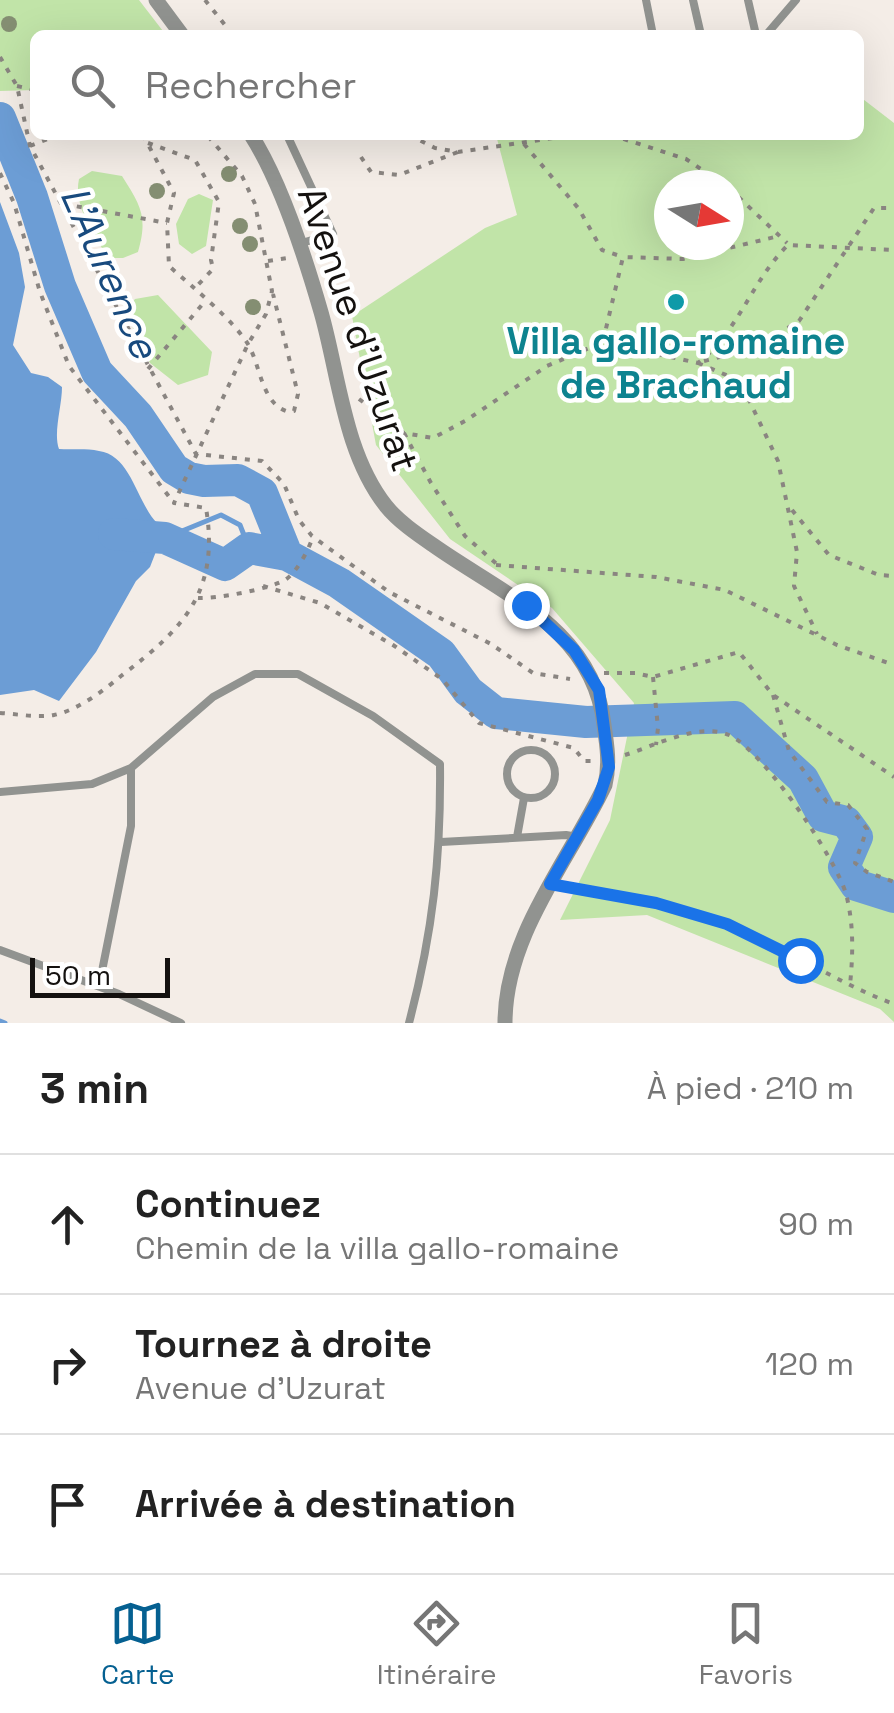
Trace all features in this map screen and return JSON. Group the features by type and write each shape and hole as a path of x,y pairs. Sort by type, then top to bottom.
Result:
{"street":[{"path":"156,0 178,30"},
{"name":"Avenue d'Uzurat","path":"253,140 298,244 358,452 373,487 389,510 556,630 591,676 602,700 608,760 605,785 550,884 519,952 504,1023"}],"lane":[{"path":"646,0 653,30"},
{"path":"693,0 700,30"},
{"path":"748,0 755,30"},
{"path":"770,30 791,2"},
{"path":"289,140 333,234 298,244"},
{"path":"0,792 92,784 131,768 213,697 255,674 298,674 374,716 440,764 441,842 430,933 409,1023"},
{"path":"534,750 554,765 554,781 539,798 524,798 511,789 508,766 518,753 534,750"},
{"path":"99,986 131,826 131,768"},
{"path":"517,838 524,798"},
{"path":"441,842 566,835 578,838"},
{"path":"0,950 99,986 181,1023"}],"path":[{"path":"205,0 229,30"},
{"path":"0,57 18,86 30,146 196,454"},
{"path":"18,86 30,89"},
{"path":"30,146 45,140"},
{"path":"146,140 174,193 167,223 169,266 248,344 275,407 289,412 294,410 298,394 255,204 242,176 211,140"},
{"path":"420,140 458,152"},
{"path":"361,157 371,172 400,174 458,152 546,140"},
{"path":"627,140 686,159 703,170"},
{"path":"148,143 195,160 219,202 213,270 194,288"},
{"path":"524,144 579,209 602,250 623,257 683,259 780,236"},
{"path":"0,172 69,366 174,503 206,508 210,551 198,598 183,623 107,688 54,715 0,714"},
{"path":"744,202 788,244 894,250"},
{"path":"64,204 167,223"},
{"path":"698,362 754,348 800,321 874,208 894,208"},
{"path":"698,362 730,331 770,262 788,244"},
{"path":"602,342 623,257"},
{"path":"174,503 248,344 266,314 272,291"},
{"path":"148,368 206,300"},
{"path":"404,433 433,438 465,422 546,366 602,342 698,362 740,380 778,460 797,552 794,586 817,636"},
{"path":"339,386 404,433 465,536 499,566"},
{"path":"196,454 262,461 284,484 299,520 312,536 389,592 491,644 533,673 552,679 612,672 653,677 739,652 772,696 790,751 827,802 848,805 867,829 855,863 894,882"},
{"path":"789,506 829,555 879,575 894,576"},
{"path":"198,598 220,600 284,581 310,546 312,536"},
{"path":"468,570 476,564 656,577 726,590 817,636 894,665"},
{"path":"263,586 320,604 393,645 442,679 478,723 574,748 584,761"},
{"path":"653,677 656,745"},
{"path":"772,696 894,777"},
{"path":"608,760 704,730 730,735 770,772 820,837 846,892 854,949 850,986"},
{"path":"550,884 656,903 727,924 894,1004"}],"green space":[{"path":"0,0 139,0 162,30 30,30 30,90 0,91"},
{"path":"864,100 894,123 894,1022 880,1009 647,915 560,920 610,820 634,703 552,608 450,539 376,445 352,316 485,228 517,215 497,140 864,140"},
{"path":"92,171 122,176 134,196 142,220 138,252 108,258 91,230 78,189 79,179"},
{"path":"199,194 213,200 206,246 192,254 179,244 176,224 188,199"},
{"path":"158,295 212,352 208,375 178,385 150,363 125,311 135,299"}],"water":[{"path":"0,202 19,253 25,287 13,345 31,373 48,377 62,387 57,427 59,449 110,454 126,470 157,523 157,549 150,567 136,581 96,652 59,701 34,690 0,695"}],"waterway":[{"name":"L'Aurence","path":"0,118 32,197 60,286 97,372 138,416 174,469 204,481 238,480 262,493 287,555 339,583 441,654 468,691 496,713 586,722 735,717 803,779 823,816 846,822 857,837 844,867 856,885 894,897"},
{"path":"165,538 221,515 240,525 249,548"},
{"path":"114,534 165,538 225,565 249,548 287,555"},
{"path":"0,1021 5,1023"}],"place":[{"name":"Villa gallo-romaine de Brachaud","path":"676,302"}],"route":[{"path":"526,605 574,650 599,690 609,767 598,800 550,884 656,903 727,924 800,960"}]}
